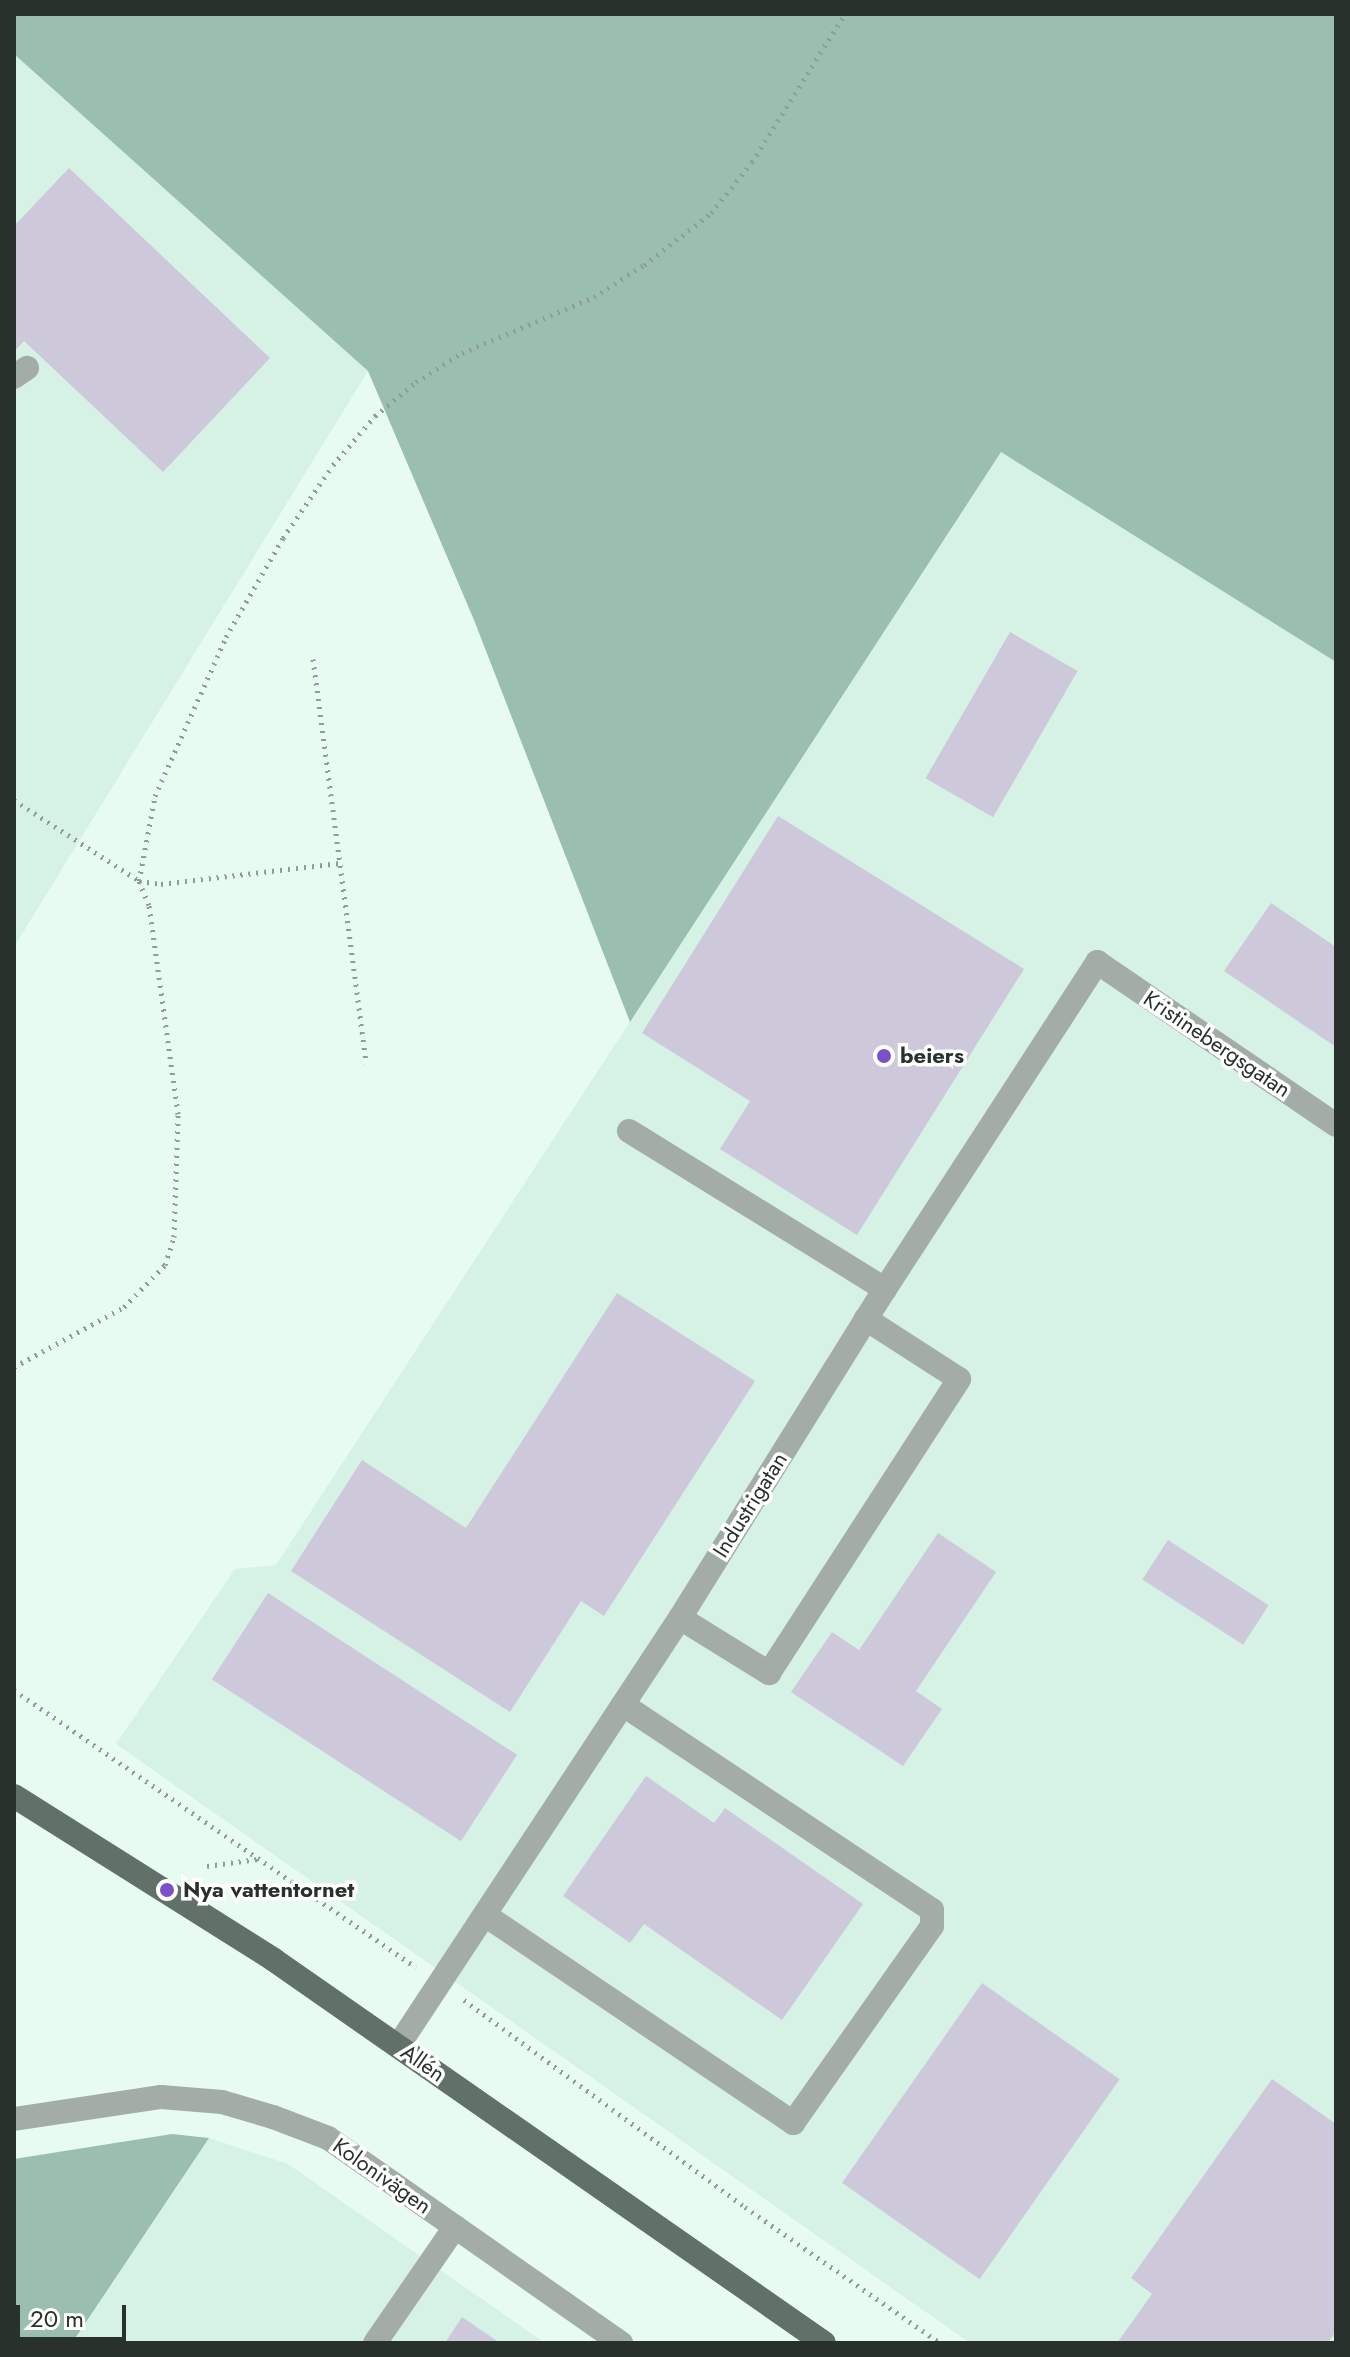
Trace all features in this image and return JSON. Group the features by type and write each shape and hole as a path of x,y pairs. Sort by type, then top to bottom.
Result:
{"main road":[{"name":"Allén","path":"14,1796 167,1890 398,2046 824,2343"}],"street":[{"name":"Kristinebergsgatan","path":"1097,962 1336,1125"},
{"name":"Industrigatan","path":"398,2046 680,1618 885,1289 1097,962"},
{"path":"629,1131 885,1289"},
{"path":"680,1618 769,1673 959,1379 866,1319"},
{"path":"485,1915 793,2123 932,1926 932,1910 623,1705"},
{"name":"Kolonivägen","path":"14,2119 161,2097 222,2102 328,2138 621,2343"},
{"path":"375,2343 455,2227"}],"path":[{"path":"14,1367 124,1307 165,1265 174,1237 178,1114 149,905 139,881 155,796 226,637 283,538 333,465 375,416 416,382 462,353 594,297 644,265 711,213 752,162 845,14"},
{"path":"313,659 366,1064"},
{"path":"14,800 139,881 161,884 340,863"},
{"path":"14,1690 439,1983 745,2207 940,2343"},
{"path":"207,1866 259,1859"}],"shaded area":[{"path":"14,14 1336,14 1336,662 1001,452 630,1022 474,620 368,371 14,54"},
{"path":"14,54 368,371 14,947"},
{"path":"1001,452 1336,662 1336,2343 970,2343 116,1744 235,1569 276,1565"},
{"path":"172,2134 209,2138 72,2343 14,2343 14,2159"},
{"path":"209,2138 288,2164 545,2343 72,2343"}],"building":[{"path":"69,168 270,358 163,472 24,341 14,352 14,226"},
{"path":"1010,632 1078,671 993,817 926,778"},
{"path":"778,816 1024,969 857,1235 720,1149 750,1101 642,1033"},
{"path":"1271,903 1336,947 1336,1047 1224,971"},
{"path":"617,1293 755,1381 604,1616 581,1601 510,1712 291,1571 362,1460 466,1528"},
{"path":"938,1533 996,1572 916,1691 942,1709 903,1766 791,1692 832,1632 859,1650"},
{"path":"1168,1540 1269,1605 1243,1645 1142,1579"},
{"path":"268,1593 517,1755 461,1841 212,1679"},
{"path":"646,1776 714,1823 725,1808 863,1904 782,2020 644,1924 630,1943 563,1896"},
{"path":"982,1983 1120,2079 980,2279 842,2183"},
{"path":"1272,2079 1336,2124 1336,2331 1328,2343 1117,2343 1152,2294 1131,2278"},
{"path":"462,2317 500,2343 445,2343"}],"place":[{"name":"beiers","path":"884,1056"},
{"name":"Nya vattentornet","path":"167,1890"}]}
